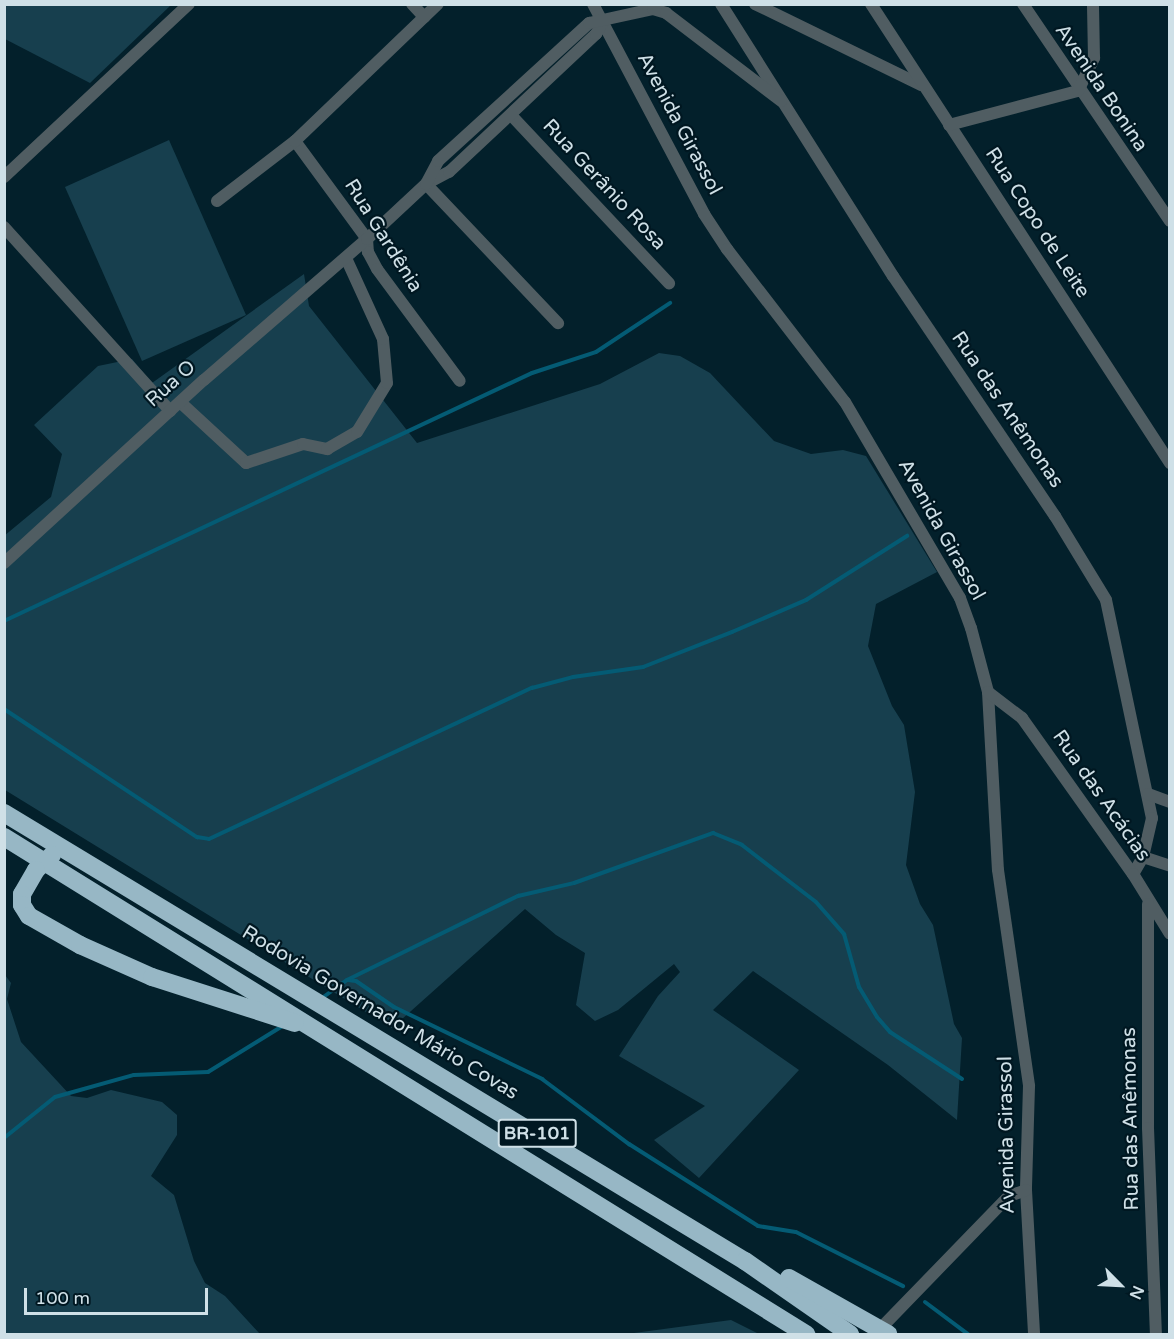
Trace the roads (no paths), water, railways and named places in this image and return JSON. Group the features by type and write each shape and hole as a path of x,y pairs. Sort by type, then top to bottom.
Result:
{"highway":[{"name":"Rodovia Governador Mário Covas","path":"4,813 745,1261 850,1335"},
{"name":"BR-101","path":"4,837 315,1028 798,1333"},
{"path":"262,969 230,961 59,855 49,855 42,862 21,900 29,916 44,926 171,984 315,1028"},
{"path":"745,1261 781,1274 884,1332"}],"street":[{"path":"4,177 189,4"},
{"path":"412,4 424,16"},
{"path":"217,201 295,141 438,4"},
{"name":"Avenida Girassol","path":"593,4 704,214 747,276 845,402 960,598 988,692 998,870 1029,1086 1026,1190 1034,1335"},
{"name":"Rua das Anêmonas","path":"721,4 893,276 1096,579 1114,629 1125,701 1148,794 1152,827 1143,857 1133,874"},
{"path":"755,4 921,85"},
{"name":"Rua Copo de Leite","path":"871,4 921,85 1170,463"},
{"name":"Avenida Bonina","path":"1023,4 1078,91 1170,221"},
{"path":"949,125 1078,91 1094,58 1093,4"},
{"path":"426,184 438,161 589,23 603,22 653,9 666,13 781,101"},
{"path":"426,184 449,172 596,34 603,22"},
{"name":"Rua Gerânio Rosa","path":"511,115 669,283"},
{"name":"Rua Gardênia","path":"295,141 367,239 368,252 377,268 460,381"},
{"path":"426,184 558,323"},
{"name":"Rua O","path":"4,563 175,406 346,258 426,184"},
{"path":"4,226 175,406 246,463 303,444 327,449 357,432 387,383 383,339 346,258"},
{"name":"Rua das Acácias","path":"988,692 1022,718 1133,874 1148,903 1170,934"},
{"path":"1148,794 1170,802"},
{"path":"1143,857 1170,866"},
{"name":"Rua das Anêmonas","path":"1148,903 1148,1128 1156,1335"},
{"path":"884,1332 1009,1196 1026,1190"}],"waterway":[{"path":"4,621 532,373 596,352 670,303"},
{"path":"4,709 197,837 209,839 532,688 573,677 643,667 806,600 907,536"},
{"path":"322,998 347,980 518,896 574,883 713,833 742,845 816,902 844,934 859,987 877,1017 890,1032 962,1079"},
{"path":"348,980 356,981 394,1007 542,1079 629,1144 758,1226 796,1232 903,1286"},
{"path":"4,1138 55,1097 134,1075 208,1072 284,1025"},
{"path":"925,1302 968,1334"}]}
